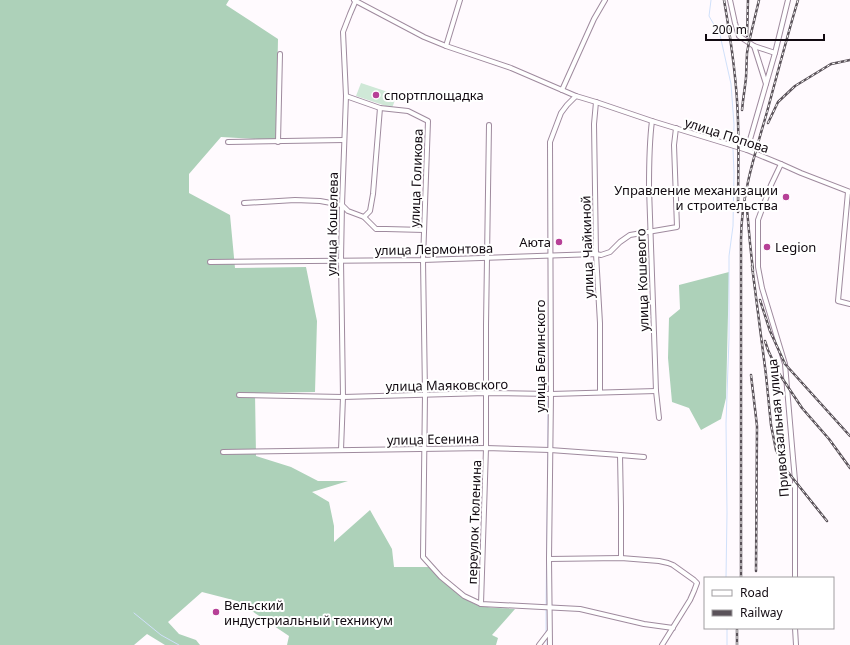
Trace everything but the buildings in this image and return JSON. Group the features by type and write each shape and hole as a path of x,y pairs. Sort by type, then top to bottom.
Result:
{"street":[{"path":"355,0 424,37 511,68 576,96 596,102"},
{"name":"улица Кошелева","path":"342,450 343,397 341,260 346,96 343,32 355,0"},
{"path":"446,46 460,0"},
{"path":"562,90 594,19 605,0"},
{"path":"730,0 735,23 740,36 754,46 775,53"},
{"path":"747,150 775,53 788,0"},
{"path":"754,46 766,85"},
{"path":"278,142 280,54"},
{"name":"улица Голикова","path":"346,96 380,108 408,111 428,121 423,260 425,394 423,557 441,577 464,596 481,604"},
{"name":"улица Белинского","path":"550,645 548,559 550,450 550,142 561,113 567,104 576,96"},
{"name":"улица Попова","path":"596,102 747,150 782,164 800,174 849,192"},
{"name":"улица Чайкиной","path":"596,102 594,124 596,254 600,323 600,392"},
{"path":"364,217 370,211 373,194 380,108"},
{"name":"улица Кошевого","path":"652,121 649,157 656,391 659,418"},
{"name":"переулок Тюленина","path":"481,604 486,448 489,125"},
{"name":"улица Лермонтова","path":"210,262 423,260 550,255 601,255 610,252 630,235 677,227 674,146 676,128"},
{"path":"228,142 344,140"},
{"name":"Привокзальная улица","path":"782,164 771,185 758,220 758,267 762,288 784,364 795,480 795,577"},
{"path":"849,192 838,301 850,304"},
{"path":"244,203 295,200 320,201 342,205 348,211 364,217 376,230 386,228 424,230"},
{"name":"улица Маяковского","path":"239,395 343,397 425,394 550,394 656,391"},
{"name":"улица Есенина","path":"223,452 486,448 550,450 644,458"},
{"path":"620,455 621,558"},
{"path":"548,559 621,558 668,563 694,580 697,584 690,600 662,645"},
{"path":"481,604 580,609 644,624 673,628"},
{"path":"796,629 796,645"},
{"path":"538,645 550,632"}],"green space":[{"path":"0,0 229,0 226,5 278,39 276,140 221,137 189,174 189,193 230,215 235,268 306,267 317,321 315,392 255,393 256,456 291,467 318,481 348,481 312,492 329,502 334,526 334,542 370,510 392,549 394,567 429,567 453,590 467,600 485,607 515,609 492,635 498,638 496,645 287,645 289,636 237,601 202,592 168,622 179,634 196,640 200,645 165,645 147,634 134,645 0,645"},
{"name":"спортплощадка","path":"361,83 397,95 392,108 356,96"},
{"path":"729,272 726,398 721,419 701,430 689,408 672,402 668,358 669,318 680,309 679,285"}],"waterway":[{"path":"711,0 709,16 720,35 731,84 734,125 733,145"},
{"path":"726,577 726,423 729,338 729,256 733,226 733,148"},
{"path":"548,401 548,449"},
{"path":"546,607 548,452"},
{"path":"546,610 546,632"},
{"path":"134,613 161,635 179,645"},
{"path":"727,629 727,645"},
{"path":"547,638 547,645"}],"railway":[{"path":"724,0 736,90 738,212"},
{"path":"747,36 748,0"},
{"path":"742,110 747,53 759,0"},
{"path":"741,577 741,240 743,207 754,159 798,0"},
{"path":"768,123 778,102 795,86 831,64 850,60"},
{"path":"747,209 753,271"},
{"path":"752,266 771,425 776,450 787,471 827,521"},
{"path":"760,300 770,331 785,364 850,436"},
{"path":"765,341 778,372 802,408 829,439 850,468"},
{"path":"751,375 757,426 756,571"},
{"path":"737,629 737,645"}],"place":[{"name":"спортплощадка","path":"376,95"},
{"name":"Управление механизации и строительства","path":"786,197"},
{"name":"Аюта","path":"559,242"},
{"name":"Legion","path":"767,247"},
{"name":"Вельский индустриальный техникум","path":"216,612"}]}
